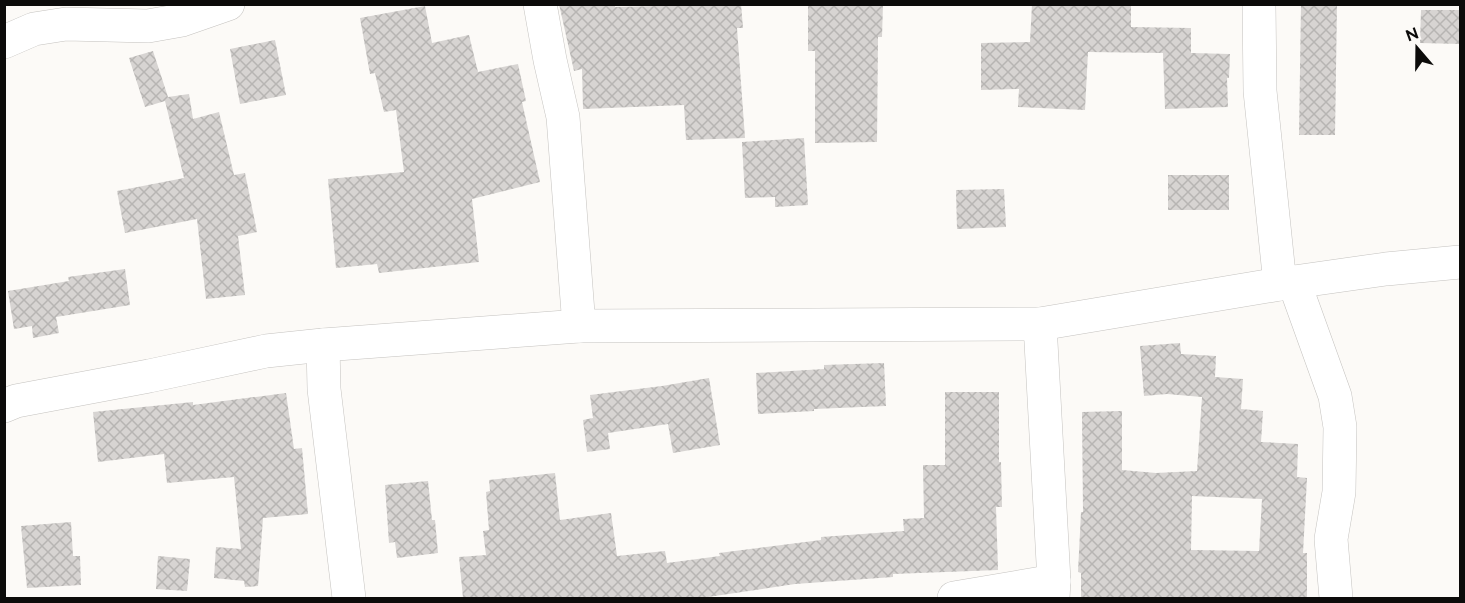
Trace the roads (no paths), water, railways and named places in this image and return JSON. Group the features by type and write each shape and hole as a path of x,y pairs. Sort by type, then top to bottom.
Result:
{"street":[{"path":"4,42 34,29 66,24 148,26 182,20 228,4"},
{"path":"540,4 563,117 579,326"},
{"path":"1259,4 1260,90 1287,283 1335,396 1340,427 1339,492 1331,540 1336,598"},
{"path":"4,406 16,401 247,355 323,345 579,326 1040,324 1287,283 1386,269 1461,262"},
{"path":"954,598 1054,590 1040,324"},
{"path":"323,345 324,389 349,598"}]}
